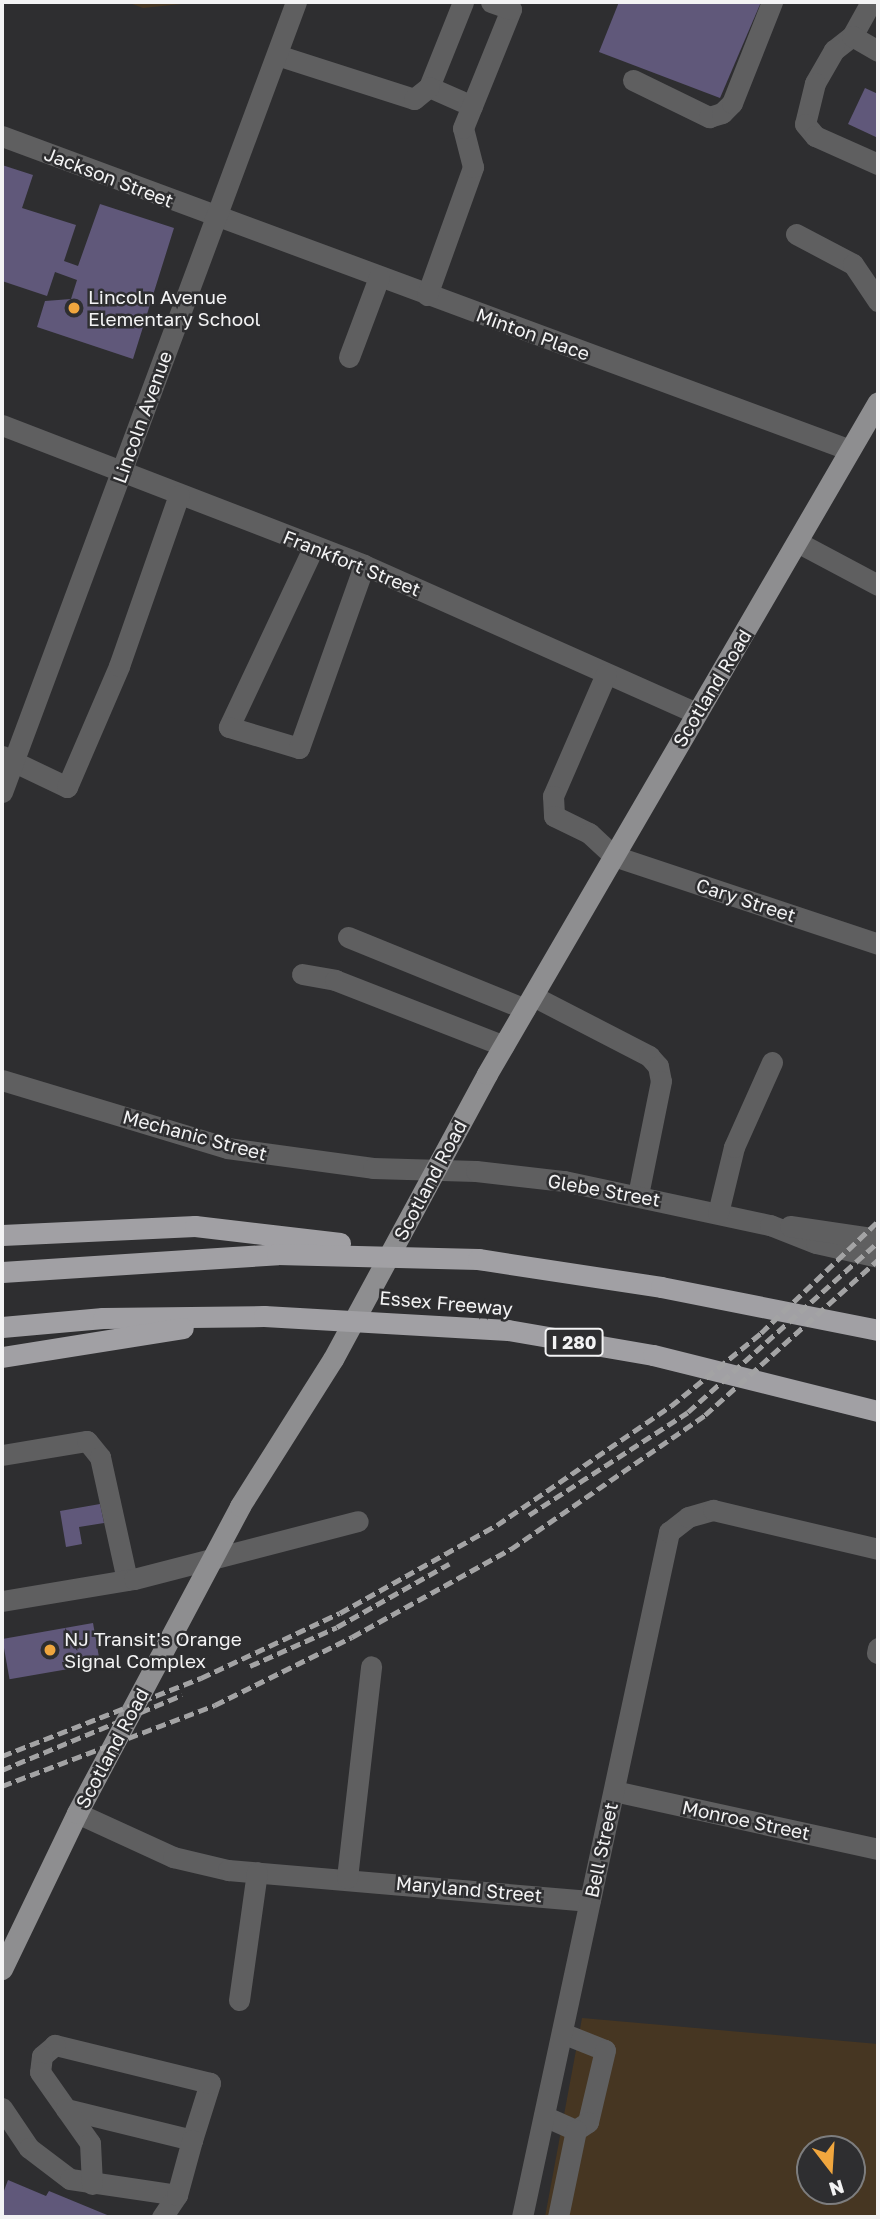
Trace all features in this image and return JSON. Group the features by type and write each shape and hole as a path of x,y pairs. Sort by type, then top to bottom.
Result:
{"highway":[{"path":"2,1235 195,1226 478,1259 662,1287 878,1330"},
{"path":"2,1272 277,1254 478,1259"},
{"path":"2,1357 264,1316"},
{"name":"Essex Freeway","path":"2,1327 103,1318 264,1316 508,1330 653,1355 878,1411"}],"main road":[{"name":"Scotland Road","path":"2,1969 77,1813 240,1506 333,1359 504,1045 799,542 878,402"}],"street":[{"name":"Lincoln Avenue","path":"2,792 8,758 122,472 296,2"},
{"path":"277,55 414,99 429,87 463,2"},
{"path":"427,295 473,167 463,128 511,9 491,2"},
{"path":"633,80 709,117 722,113 732,103 772,2"},
{"path":"870,2 852,36 834,50 815,83 805,124 815,136 878,164"},
{"path":"852,36 878,51"},
{"path":"429,87 472,106"},
{"name":"Jackson Street","path":"2,136 216,218"},
{"name":"Minton Place","path":"216,218 850,450"},
{"path":"796,234 853,264 878,300"},
{"path":"349,357 379,277"},
{"name":"Frankfort Street","path":"2,425 364,565 697,713"},
{"path":"8,758 67,787 119,666 180,495"},
{"path":"799,542 878,585"},
{"path":"314,546 229,727 299,748 364,565"},
{"path":"606,674 553,796 554,816 589,833 614,856"},
{"name":"Cary Street","path":"614,856 878,944"},
{"path":"348,937 529,1003 649,1056 658,1066 661,1081 638,1195"},
{"path":"302,974 347,984 504,1045"},
{"path":"719,1213 734,1147 772,1062"},
{"name":"Mechanic Street","path":"2,1080 227,1147 292,1160 435,1170"},
{"name":"Glebe Street","path":"435,1170 564,1181 638,1195 770,1225 816,1243 878,1257"},
{"name":"Glebe Street","path":"770,1225 831,1229 878,1240"},
{"path":"2,1455 87,1441 100,1457 127,1580"},
{"name":"Bell Street","path":"522,2217 669,1532 688,1517 713,1510 878,1549"},
{"path":"2,1601 127,1580 358,1521"},
{"path":"347,1878 371,1665"},
{"name":"Monroe Street","path":"614,1791 878,1849"},
{"name":"Maryland Street","path":"77,1813 173,1857 257,1872 590,1901"},
{"path":"239,2000 257,1872"},
{"path":"558,2217 576,2130 588,2122 605,2050 562,2033"},
{"path":"92,2184 90,2144 40,2072 42,2056 55,2045 209,2083 177,2195 162,2217"},
{"path":"2,2108 29,2148 70,2179 177,2195"},
{"path":"66,2109 192,2140"},
{"path":"544,2116 576,2130"}],"shaded area":[{"path":"127,2 201,2 143,8"},
{"path":"582,2018 878,2044 878,2217 545,2217"}],"building":[{"path":"619,2 761,2 720,98 599,52"},
{"path":"865,88 878,94 878,138 848,124"},
{"path":"2,165 33,175 22,208 76,225 64,261 78,266 100,204 174,228 133,359 37,327 45,301 71,299 77,280 55,272 47,296 2,281"},
{"path":"100,1504 104,1523 79,1527 82,1544 66,1547 60,1511"},
{"name":"NJ Transit's Orange Signal Complex","path":"93,1623 100,1663 10,1679 2,1639"},
{"path":"8,2180 46,2196 49,2191 112,2217 2,2217 2,2196"}],"railway":[{"path":"2,1756 201,1678 340,1613 497,1525 671,1406 761,1333 878,1221"},
{"path":"529,1515 688,1412 878,1242"},
{"path":"2,1786 215,1705 352,1637 511,1549 705,1415 878,1260"},
{"path":"250,1666 337,1627 449,1564"},
{"path":"2,1770 182,1695"}],"place":[{"name":"Lincoln Avenue Elementary School","path":"74,308"},
{"name":"NJ Transit's Orange Signal Complex","path":"50,1650"}]}
